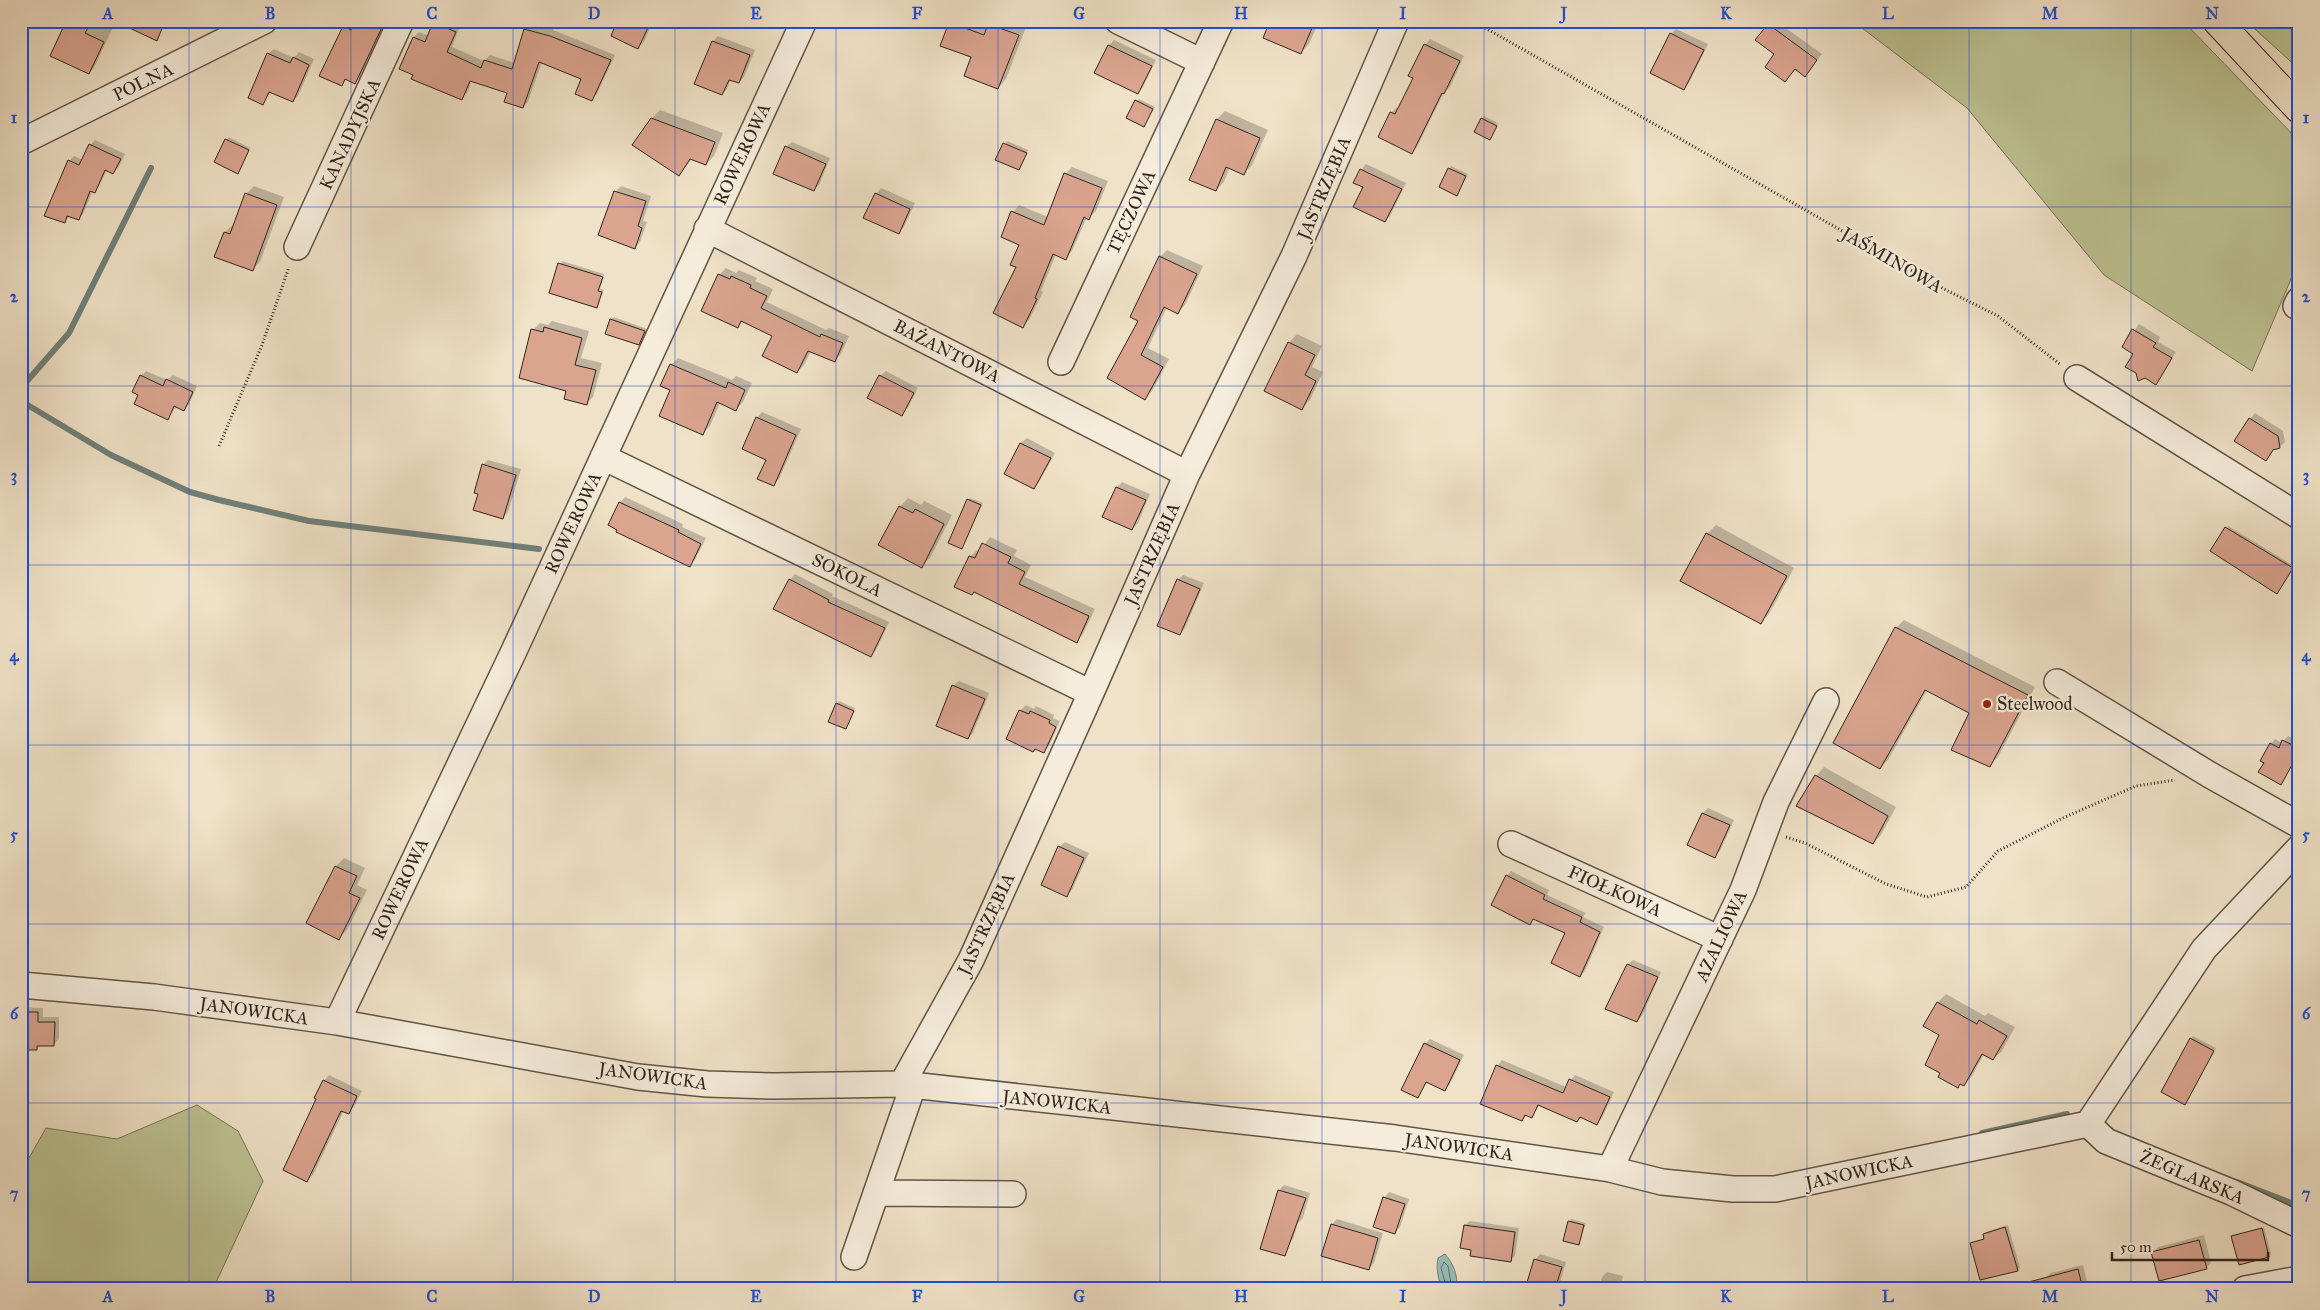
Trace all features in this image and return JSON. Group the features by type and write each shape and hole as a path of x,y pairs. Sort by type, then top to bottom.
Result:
{"main road":[{"path":"2217,21 2299,109"}],"street":[{"name":"POLNA","path":"21,142 264,21"},
{"name":"KANADYJSKA","path":"297,247 401,21"},
{"name":"ROWEROWA","path":"337,1022 513,653 707,228 804,21"},
{"path":"1118,21 1202,62"},
{"name":"TĘCZOWA","path":"1061,362 1221,21"},
{"name":"JASTRZĘBIA","path":"854,1257 876,1194 907,1085 971,960 1187,474 1294,256 1396,21"},
{"name":"BAŻANTOWA","path":"707,228 1187,474"},
{"path":"2077,378 2299,516"},
{"name":"SOKOLA","path":"603,457 1091,693"},
{"path":"2057,682 2210,775 2299,825"},
{"name":"AZALIOWA","path":"1610,1169 1743,890 1765,829 1826,701"},
{"name":"FIOŁKOWA","path":"1511,844 1720,938"},
{"path":"2088,1124 2204,948 2299,848"},
{"name":"JANOWICKA","path":"21,985 154,998 337,1022 638,1077 707,1084 773,1086 907,1085 1395,1138 1610,1169 1662,1182 1733,1189 1775,1189 2088,1124"},
{"name":"ŻEGLARSKA","path":"2088,1124 2106,1141 2231,1192 2299,1225"},
{"path":"876,1194 1014,1194"},
{"path":"2245,1289 2299,1279"}],"path":[{"name":"JAŚMINOWA","path":"1473,21 1937,285 1998,316 2077,378"},
{"path":"219,446 262,345 297,247"},
{"path":"1765,829 1805,843 1886,884 1927,897 1966,887 1998,851 2065,817 2136,786 2210,775"}],"green space":[{"path":"1858,21 2183,21 2299,141 2299,260 2252,371 2104,275 1967,108 1862,28"},
{"path":"2246,21 2299,21 2299,69"},
{"path":"197,1105 238,1131 263,1181 213,1289 21,1289 21,1172 46,1128 117,1139"}],"water":[{"path":"1445,1254 1455,1270 1456,1289 1442,1289 1438,1277 1438,1258"}],"building":[{"path":"66,21 79,21 89,26 85,33 104,42 89,74 50,56"},
{"path":"115,21 165,21 157,41"},
{"path":"355,21 385,21 355,84 345,79 342,86 319,76 343,26 351,30"},
{"path":"617,21 651,21 638,49 611,36"},
{"path":"1270,21 1315,21 1301,54 1263,38"},
{"path":"433,22 456,32 447,52 481,68 484,60 512,69 524,29 550,36 611,60 592,101 575,94 581,79 539,62 523,108 504,102 507,93 470,81 462,100 411,79 413,75 399,69 413,37 425,42"},
{"path":"949,22 984,35 988,24 1019,35 998,89 964,76 971,57 940,46"},
{"path":"1768,24 1817,60 1805,77 1795,69 1785,82 1765,67 1774,54 1755,40"},
{"path":"1670,33 1704,50 1684,90 1650,73"},
{"path":"712,41 750,55 739,83 729,80 722,95 694,84"},
{"path":"1424,44 1460,61 1412,154 1378,137 1390,112 1395,114 1413,78 1408,76"},
{"path":"1108,45 1152,66 1138,94 1094,73"},
{"path":"267,53 290,63 293,57 309,65 293,102 269,92 263,105 248,98"},
{"path":"1135,100 1153,109 1144,127 1126,118"},
{"path":"651,118 715,142 706,165 690,159 679,176 632,145"},
{"path":"1481,118 1497,126 1490,140 1474,132"},
{"path":"1216,119 1260,138 1244,175 1226,167 1216,191 1189,180"},
{"path":"225,139 249,150 238,174 214,162"},
{"path":"1003,143 1027,153 1019,170 995,160"},
{"path":"89,144 121,159 113,174 105,170 95,193 90,191 79,220 67,216 65,223 44,216 68,160 79,165"},
{"path":"785,146 826,164 814,191 773,174"},
{"path":"1448,168 1466,176 1457,196 1439,187"},
{"path":"1360,169 1402,189 1385,222 1353,207 1363,187 1353,183"},
{"path":"1064,173 1102,188 1089,220 1084,217 1066,260 1053,254 1035,298 1037,299 1023,328 993,313 1016,267 1010,265 1019,245 1001,237 1011,211 1044,225"},
{"path":"614,191 646,201 638,226 642,228 635,249 598,235"},
{"path":"245,193 277,205 253,271 214,257 224,232 230,234"},
{"path":"875,193 910,209 899,234 863,218"},
{"path":"1159,256 1197,274 1178,314 1164,307 1141,355 1163,367 1145,400 1107,378 1138,321 1130,317"},
{"path":"558,263 603,277 598,291 602,292 597,308 549,293"},
{"path":"718,274 730,279 731,276 751,285 750,288 767,296 761,308 820,337 821,334 843,343 835,362 808,351 797,373 762,356 772,336 741,321 738,328 701,311"},
{"path":"610,319 645,331 639,345 605,334"},
{"path":"544,327 582,338 575,365 596,370 587,405 564,399 566,391 519,378 531,329 543,332"},
{"path":"2132,329 2156,343 2153,347 2172,358 2156,385 2145,378 2138,381 2136,373 2125,367 2133,354 2122,347"},
{"path":"1288,342 1315,355 1305,375 1316,381 1302,410 1264,391"},
{"path":"670,364 726,388 728,382 745,390 736,411 717,402 703,435 659,416 670,390 660,386"},
{"path":"140,375 163,386 166,379 193,392 184,411 174,406 168,420 134,404 138,395 132,392"},
{"path":"879,375 914,393 902,416 867,398"},
{"path":"756,417 796,435 774,486 757,479 766,460 742,449"},
{"path":"2249,418 2278,436 2280,448 2273,450 2266,461 2234,441"},
{"path":"1020,443 1051,458 1034,489 1004,474"},
{"path":"482,464 516,475 503,519 473,510 478,494 474,493"},
{"path":"1116,487 1146,500 1132,530 1102,517"},
{"path":"967,499 981,505 962,549 948,543"},
{"path":"619,502 679,530 678,532 701,544 690,567 616,532 617,530 608,525"},
{"path":"899,506 913,513 915,509 944,524 922,568 878,545"},
{"path":"2225,527 2293,568 2277,594 2210,551"},
{"path":"1706,533 1787,576 1761,624 1680,581"},
{"path":"982,543 1011,557 1008,563 1025,572 1019,584 1089,616 1077,643 974,592 972,595 954,587 969,556 975,558"},
{"path":"789,579 829,600 828,602 885,628 871,657 773,609"},
{"path":"1177,579 1200,589 1180,635 1157,626"},
{"name":"Steelwood","path":"1895,627 2028,695 1990,767 1951,750 1969,713 1925,690 1880,769 1833,743"},
{"path":"952,685 985,699 968,739 936,726"},
{"path":"836,703 854,711 846,729 828,722"},
{"path":"1019,710 1029,714 1030,711 1050,720 1049,723 1056,727 1044,753 1035,749 1033,752 1006,739"},
{"path":"2282,740 2299,748 2299,752 2281,785 2258,772 2264,763 2260,761 2270,743 2279,748"},
{"path":"1815,775 1888,816 1873,844 1796,806"},
{"path":"1702,813 1730,825 1715,858 1687,845"},
{"path":"1058,846 1084,858 1067,897 1041,885"},
{"path":"335,866 357,876 349,893 360,898 339,940 306,923"},
{"path":"1506,875 1545,895 1543,899 1582,917 1580,922 1600,932 1580,977 1551,963 1565,933 1533,919 1530,925 1491,905"},
{"path":"1627,964 1658,977 1637,1022 1605,1009"},
{"path":"1937,1002 1977,1024 1979,1020 2007,1036 1993,1060 1982,1054 1964,1086 1960,1084 1958,1088 1938,1077 1940,1073 1925,1065 1939,1035 1923,1026"},
{"path":"21,1012 38,1012 38,1022 55,1022 54,1046 37,1046 37,1050 21,1050"},
{"path":"2190,1038 2214,1051 2185,1105 2161,1092"},
{"path":"1424,1043 1460,1060 1445,1091 1426,1082 1418,1098 1401,1090"},
{"path":"1496,1065 1563,1093 1569,1079 1610,1097 1597,1125 1580,1117 1577,1122 1538,1105 1532,1118 1525,1115 1522,1121 1480,1104"},
{"path":"323,1080 357,1096 349,1114 341,1111 307,1182 283,1170"},
{"path":"1278,1190 1306,1198 1285,1256 1260,1249"},
{"path":"1383,1197 1405,1204 1395,1234 1373,1227"},
{"path":"1568,1221 1584,1225 1579,1245 1563,1241"},
{"path":"1331,1224 1378,1238 1369,1270 1321,1256"},
{"path":"1464,1225 1515,1232 1511,1262 1470,1256 1471,1250 1460,1248"},
{"path":"2005,1227 2018,1271 1980,1280 1970,1243 1984,1239 1983,1234"},
{"path":"2262,1228 2269,1257 2239,1265 2231,1236"},
{"path":"2199,1240 2207,1269 2159,1281 2151,1252"},
{"path":"1534,1259 1562,1267 1555,1289 1525,1289"},
{"path":"2078,1269 2083,1289 2026,1289 2025,1283"}],"waterway":[{"path":"21,388 69,333 151,168"},
{"path":"21,401 111,455 190,492 309,521 539,549"},
{"path":"1982,1133 2067,1114"},
{"path":"2237,1182 2299,1206"}],"place":[{"name":"Steelwood","path":"1987,704"}]}
